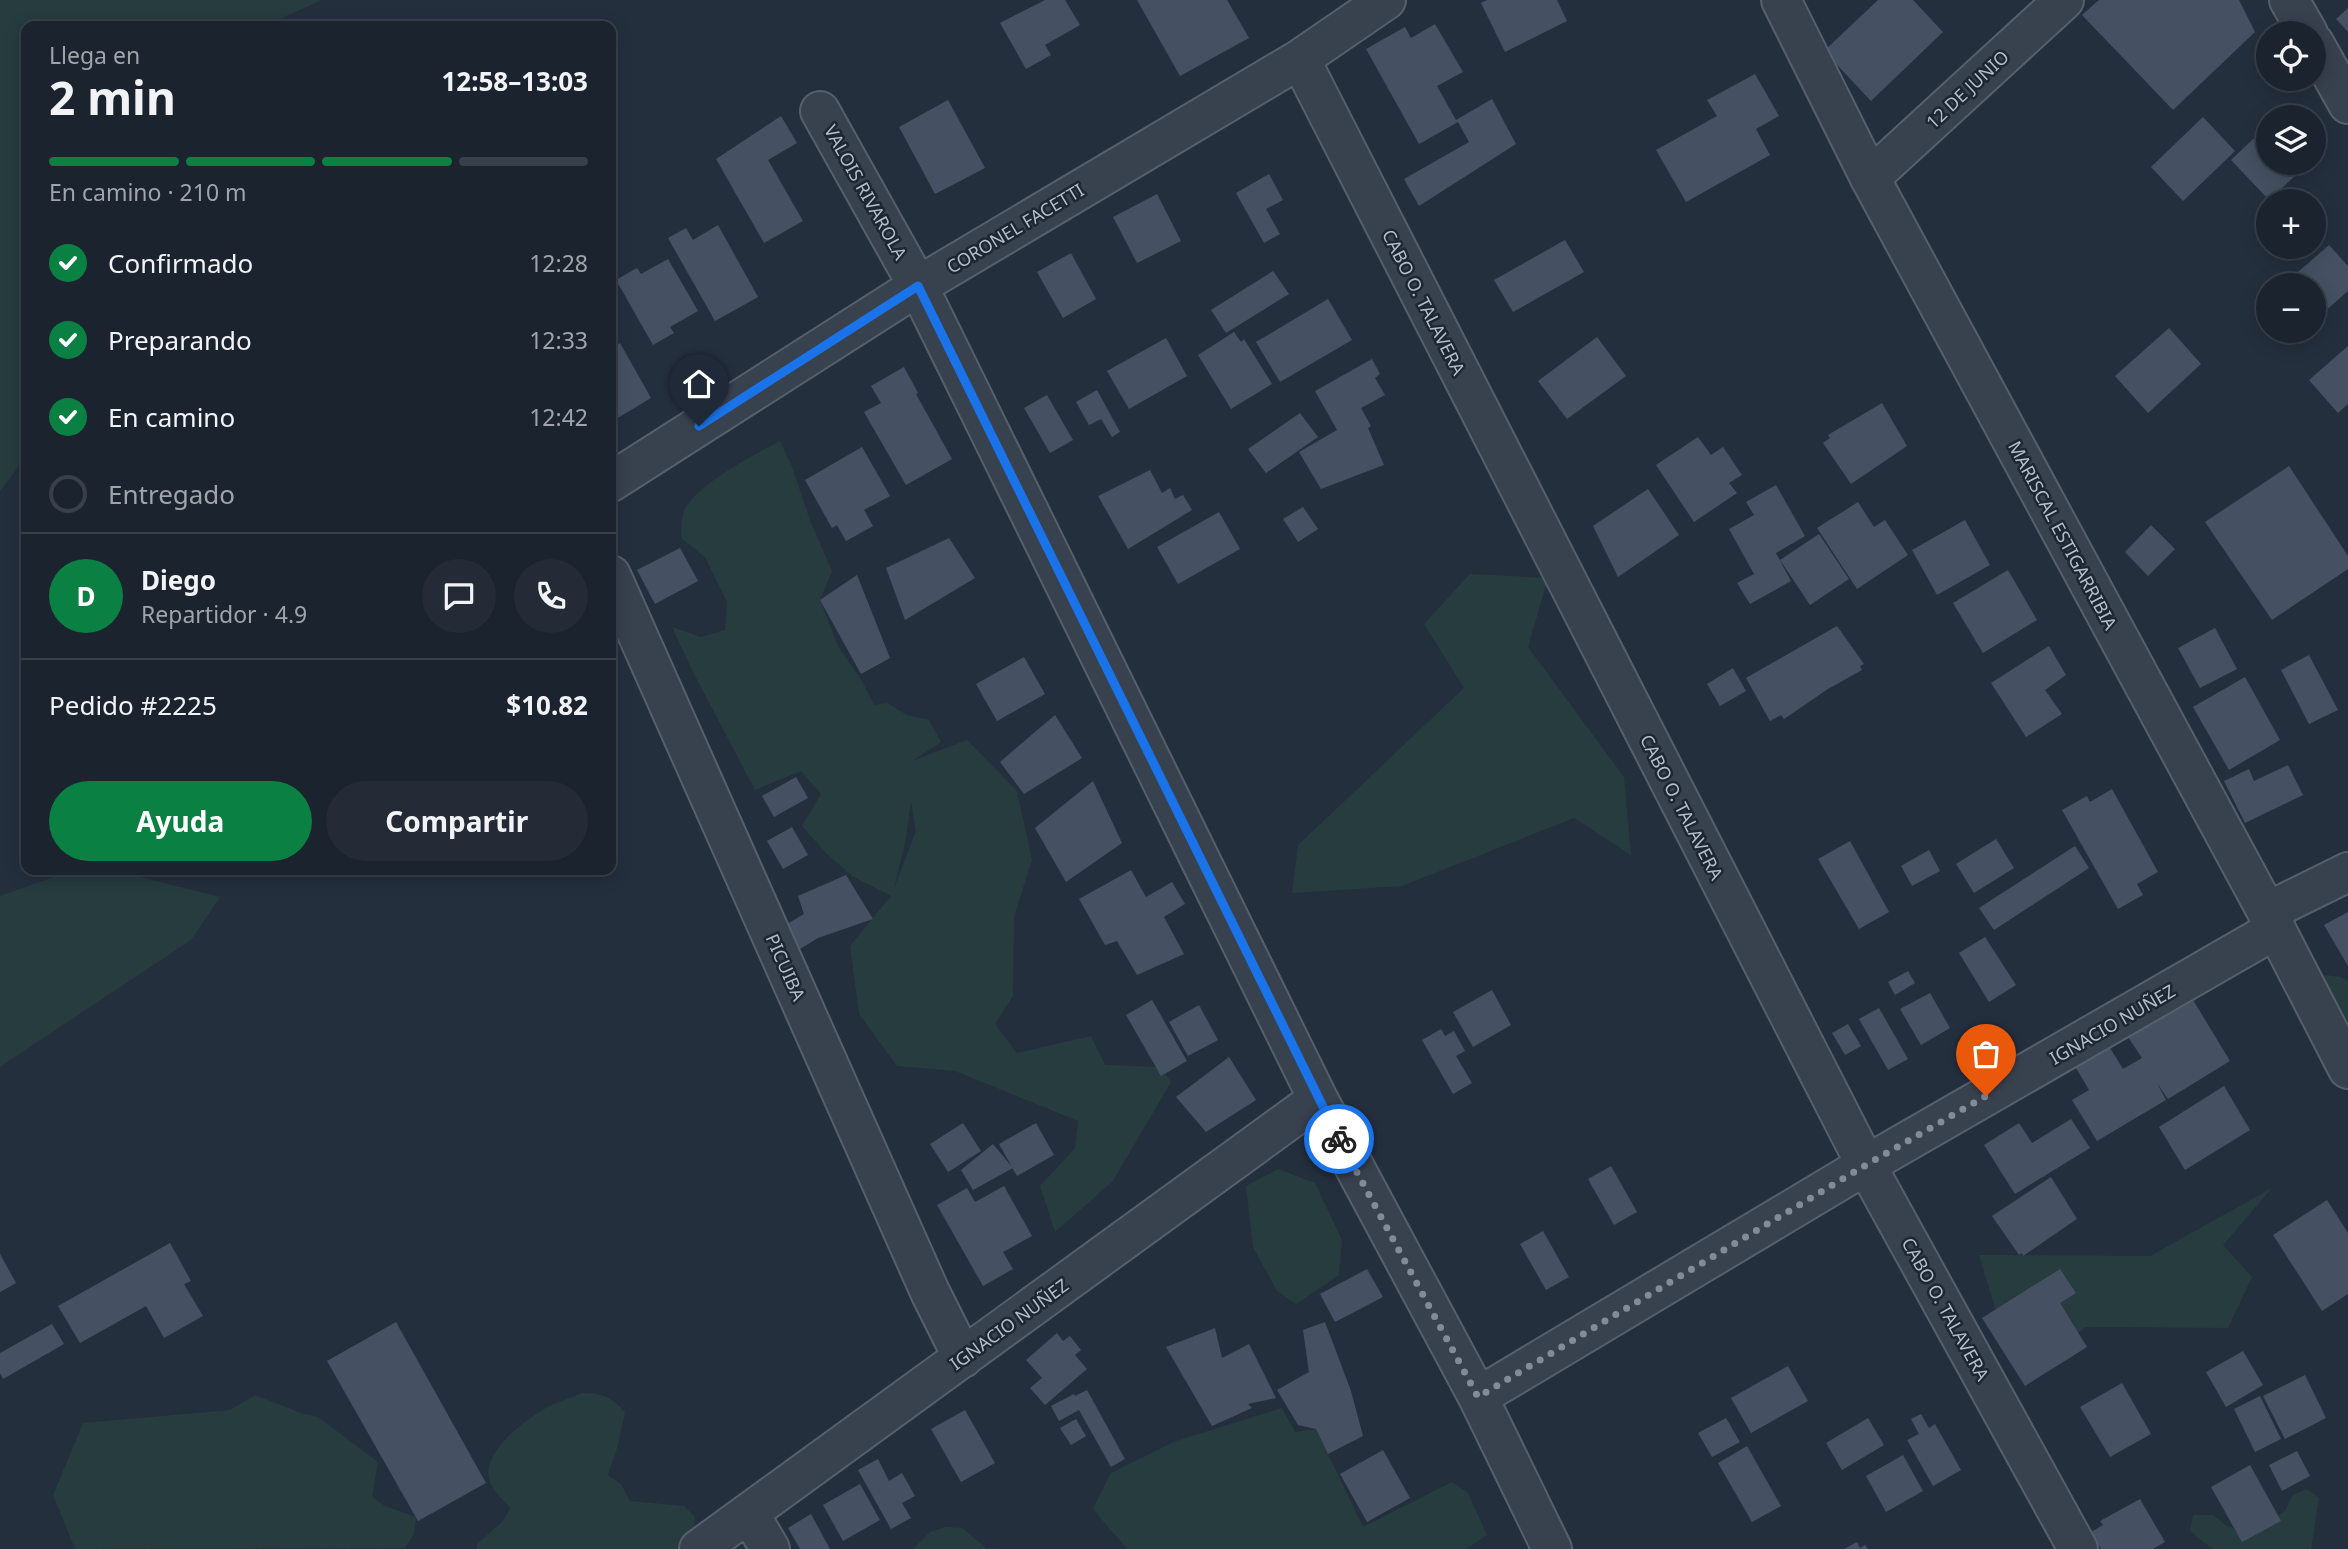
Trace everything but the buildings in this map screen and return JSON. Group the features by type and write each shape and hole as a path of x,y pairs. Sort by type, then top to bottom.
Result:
{"street":[{"name":"CORONEL FACETTI","path":"616,479 918,286 1300,59 1386,0"},
{"name":"MARISCAL ESTIGARRIBIA","path":"1781,0 1870,178 2272,920 2348,1069"},
{"name":"12 DE JUNIO","path":"1870,178 2064,0"},
{"path":"2289,0 2301,21"},
{"name":"CABO O. TALAVERA","path":"1300,59 1866,1165 2078,1549"},
{"path":"2326,65 2348,104"},
{"name":"VALOIS RIVAROLA","path":"820,111 918,286 1318,1098 1478,1397 1552,1549"},
{"name":"PICUIBA","path":"616,586 930,1292 963,1358"},
{"name":"IGNACIO NUÑEZ","path":"1478,1397 2348,872"},
{"name":"IGNACIO NUÑEZ","path":"699,1549 1318,1098"},
{"path":"749,1513 770,1549"}],"green space":[{"path":"0,0 322,0 275,21 21,21 21,464 0,491"},
{"path":"780,441 832,571 820,600 839,648 862,681 874,705 887,703 907,715 929,720 941,742 912,761 967,740 1017,791 1032,860 1014,917 1013,996 995,1024 1017,1053 1091,1036 1105,1065 1161,1067 1171,1082 1113,1181 1055,1232 1040,1186 1075,1148 1078,1121 955,1071 897,1066 859,1014 850,946 891,896 852,876 827,854 802,826 821,794 801,771 755,790 672,627 701,637 725,630 727,602 705,557 681,538 684,511 690,501 713,481","holes":["911,802 916,831 894,888"]},
{"path":"1470,574 1548,578 1528,647 1624,777 1631,855 1574,818 1402,886 1292,893 1298,845 1464,688 1424,624"},
{"path":"60,875 132,875 220,897 191,940 0,1067 0,896"},
{"path":"2310,973 2340,977 2348,981 2348,1048"},
{"path":"1278,1169 1315,1183 1342,1240 1339,1275 1296,1304 1277,1291 1253,1247 1246,1186"},
{"path":"2272,1188 2223,1245 2252,1277 2228,1328 2086,1327 2051,1353 2000,1324 1979,1255 2150,1256"},
{"path":"582,1393 606,1397 625,1412 608,1475 621,1484 630,1501 684,1506 695,1517 693,1536 688,1549 477,1549 477,1544 503,1521 510,1508 490,1482 488,1471 497,1449 516,1429 537,1413"},
{"path":"255,1395 318,1417 378,1462 372,1497 385,1506 416,1517 414,1534 405,1548 75,1549 53,1495 83,1423 230,1410"},
{"path":"1282,1408 1295,1432 1316,1429 1363,1527 1452,1482 1468,1493 1487,1535 1466,1549 1127,1549 1093,1509 1111,1473 1176,1441"},
{"path":"2306,1489 2319,1498 2311,1549 2212,1549 2190,1531 2193,1515 2213,1515 2227,1526 2242,1531 2257,1527 2285,1511 2292,1496"},
{"path":"945,1527 962,1528 986,1548 1001,1549 913,1549 930,1532"}],"way so far":[{"path":"1339,1139 1478,1397 1986,1096"}],"route":[{"path":"699,426 918,286 1339,1139"}]}
